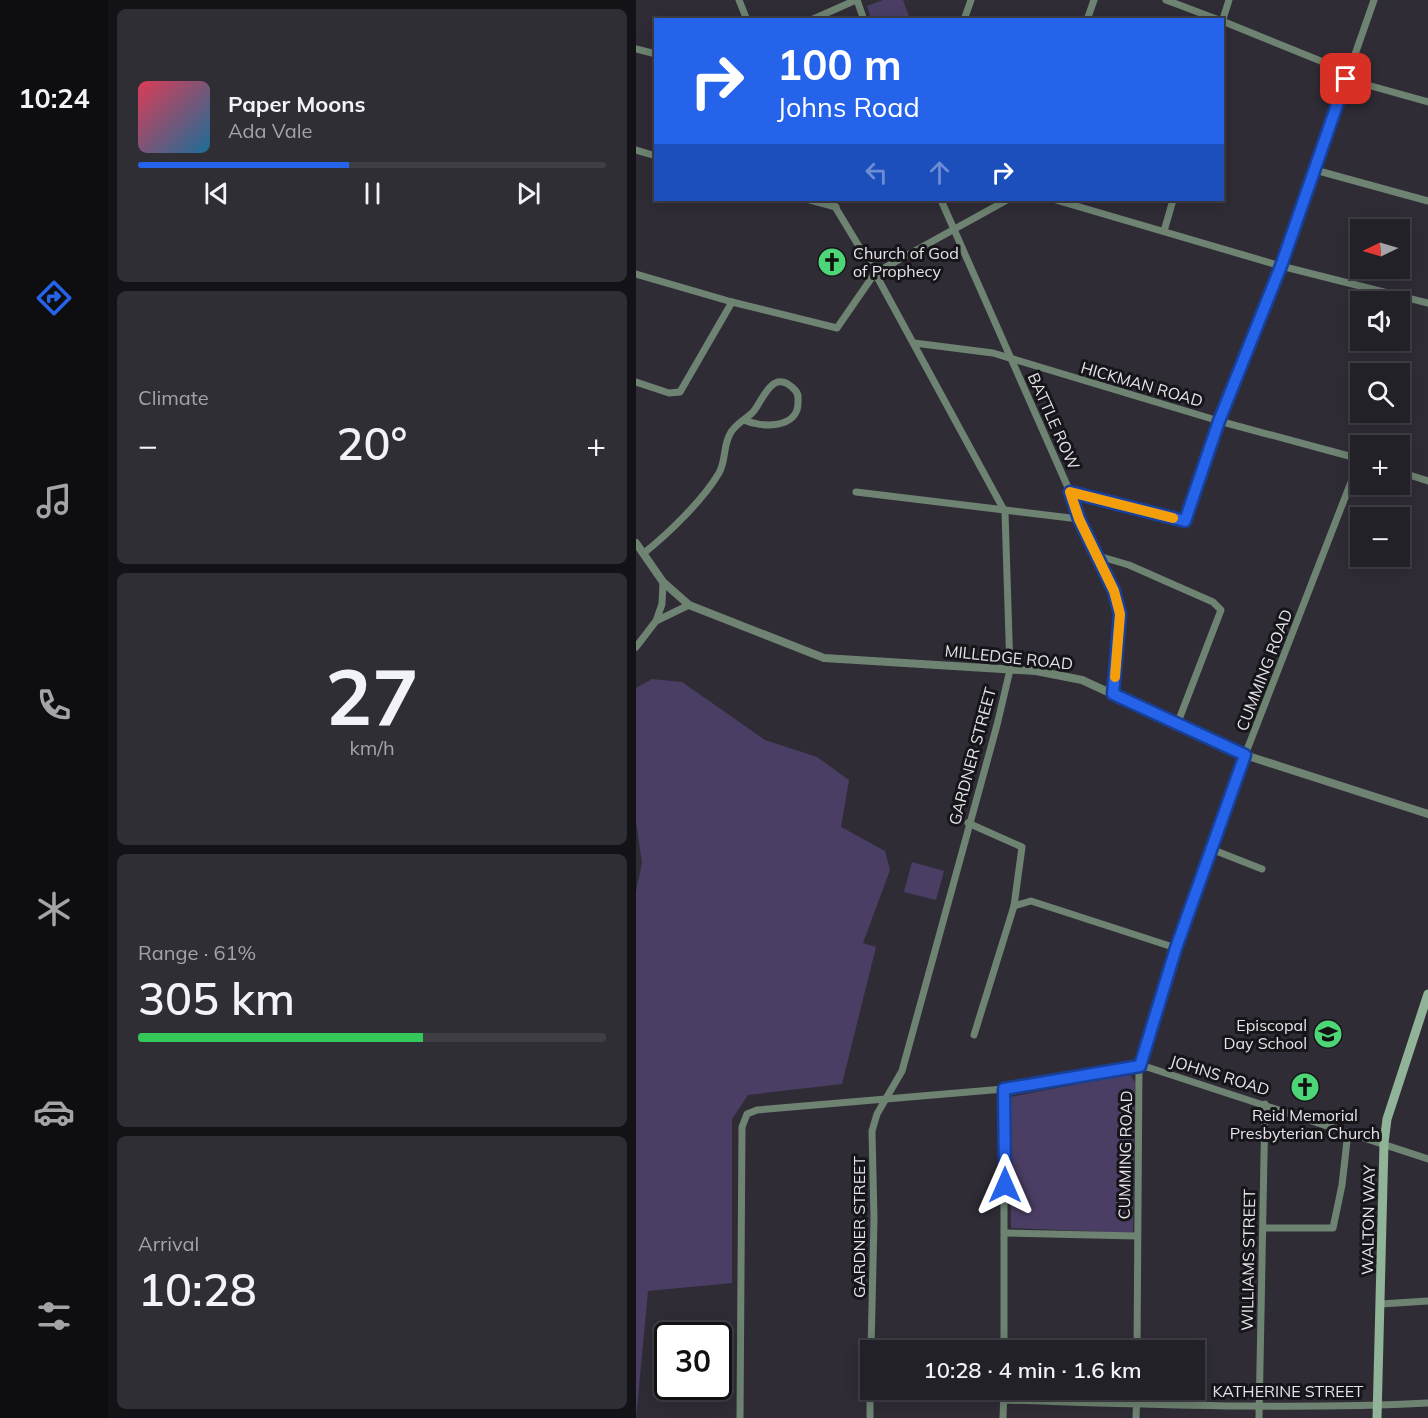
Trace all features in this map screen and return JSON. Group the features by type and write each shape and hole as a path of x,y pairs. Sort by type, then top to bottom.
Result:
{"main road":[{"name":"WALTON WAY","path":"1377,1418 1384,1143 1387,1119 1428,994"}],"street":[{"path":"740,0 746,18"},
{"path":"816,18 856,0 863,18"},
{"path":"965,18 971,0"},
{"path":"1088,18 1094,0"},
{"path":"1166,0 1214,18"},
{"path":"1223,18 1229,0"},
{"path":"1070,492 1185,521 1219,421 1281,266 1374,0"},
{"path":"1224,22 1347,75 1428,102"},
{"path":"636,49 654,54"},
{"path":"636,150 654,155"},
{"path":"1315,170 1428,201"},
{"path":"814,201 836,207"},
{"name":"GARDNER STREET","path":"832,201 875,273 1005,512 1010,670 902,1071 884,1100 872,1131 874,1219 871,1340"},
{"name":"BATTLE ROW","path":"941,201 1070,492 1079,519 1114,591 1120,614 1113,694"},
{"path":"636,274 732,302 837,328 875,273 1005,201"},
{"path":"1059,201 1281,266 1428,303"},
{"path":"1164,231 1173,201"},
{"path":"636,382 669,393 680,392 732,302"},
{"name":"HICKMAN ROAD","path":"914,343 993,352 1012,360 1219,421 1350,456"},
{"path":"644,553 703,495 719,472 731,430 756,408 767,387 776,383 793,387 798,393 798,407 793,418 784,424 753,424 744,420"},
{"path":"1410,475 1428,481"},
{"name":"CUMMING ROAD","path":"1137,1340 1140,1066 1176,948 1211,849 1350,485"},
{"path":"856,492 1005,512 1079,519"},
{"name":"MILLEDGE ROAD","path":"636,543 663,582 689,605 824,658 1010,670 1073,677 1178,722 1245,755 1428,814"},
{"path":"1095,555 1130,565 1213,602 1221,610 1178,722"},
{"path":"636,647 656,621 662,604 663,582"},
{"path":"656,621 689,605"},
{"path":"968,823 1022,847 1014,906 974,1035"},
{"path":"1211,849 1262,869"},
{"path":"1014,906 1031,901 1176,948"},
{"name":"JOHNS ROAD","path":"740,1418 742,1127 747,1114 757,1110 1004,1089 1140,1066 1265,1104 1428,1159"},
{"path":"1004,1089 1004,1340"},
{"name":"WILLIAMS STREET","path":"1259,1418 1265,1104"},
{"path":"1263,1228 1333,1228 1342,1185 1348,1132"},
{"path":"1005,1233 1137,1236"},
{"path":"1381,1304 1428,1301"},
{"path":"870,1400 870,1418"},
{"path":"1004,1400 1004,1418"},
{"name":"KATHERINE STREET","path":"1004,1400 1137,1404 1377,1405 1428,1402"},
{"path":"1136,1418 1137,1400"}],"shaded area":[{"path":"883,0 903,0 910,18 871,18 867,6"},
{"path":"652,679 682,682 765,740 817,757 849,780 841,827 885,851 890,870 863,943 876,947 842,1084 748,1095 732,1119 732,1283 648,1291 636,1418 636,891 642,863 636,821 636,688"},
{"path":"912,862 944,871 936,900 904,892"},
{"path":"1126,1075 1131,1076 1135,1082 1133,1233 1011,1228 1010,1097"}],"slow traffic":[{"path":"1115,677 1120,614 1114,591 1095,555 1070,492 1173,518"}],"place":[{"name":"Church of God of Prophecy","path":"832,262"},
{"name":"Episcopal Day School","path":"1328,1034"},
{"name":"Reid Memorial Presbyterian Church","path":"1305,1087"}],"route":[{"path":"1005,1185 1004,1089 1093,1076 1140,1066 1176,948 1245,755 1178,722 1113,694 1120,614 1114,591 1095,555 1070,492 1185,521 1219,421 1281,266 1346,79"}]}
